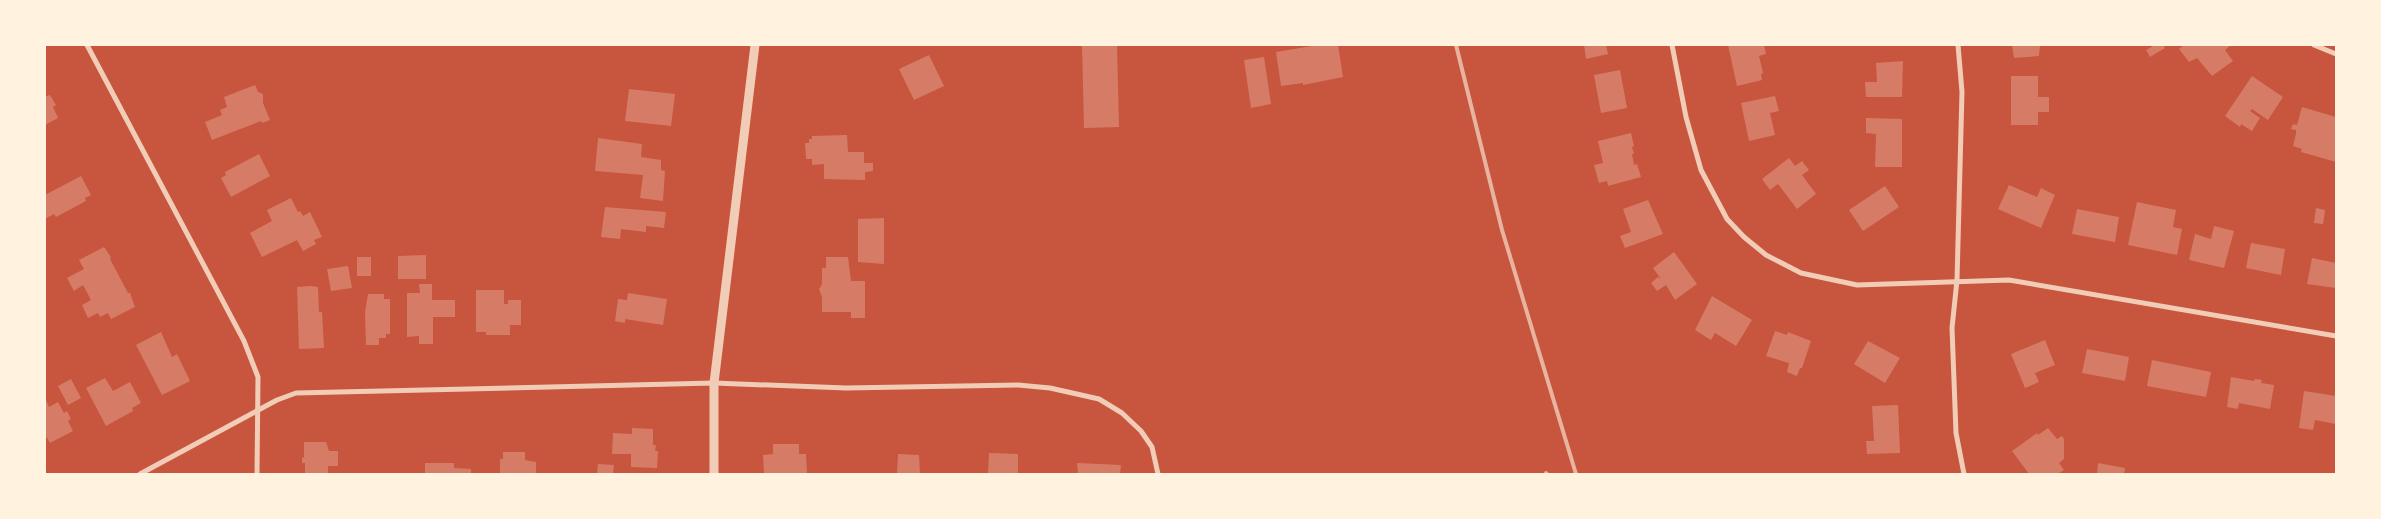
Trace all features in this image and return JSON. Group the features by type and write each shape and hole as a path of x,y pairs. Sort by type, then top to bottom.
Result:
{"street":[{"path":"87,45 244,341 258,377 257,474"},
{"path":"714,474 714,383 755,45"},
{"path":"1672,45 1686,117 1701,170 1727,219 1766,256 1801,273 1857,285 1957,280 2009,280 2336,336"},
{"path":"1958,45 1962,92 1957,280 1952,328 1956,423 1964,474"},
{"path":"2314,45 2336,54"},
{"path":"140,474 276,400 296,393 714,383 846,388 1018,385 1050,388 1099,399 1122,412 1152,447 1158,474"}],"building":[{"path":"1082,45 1117,45 1119,127 1084,128"},
{"path":"1318,45 1338,45 1343,77 1303,85 1303,83 1281,86 1276,52"},
{"path":"1584,45 1606,45 1608,54 1586,59"},
{"path":"1728,45 1764,45 1766,54 1759,56 1763,73 1761,74 1762,80 1737,86"},
{"path":"2012,45 2040,45 2039,56 2014,58"},
{"path":"2155,45 2163,45 2165,48 2150,57 2146,50"},
{"path":"2184,45 2231,45 2225,50 2233,61 2212,76 2197,58 2189,62 2179,49"},
{"path":"929,55 944,86 914,100 899,69"},
{"path":"1264,57 1271,104 1251,108 1244,60"},
{"path":"1903,61 1902,97 1866,97 1865,82 1877,82 1876,63"},
{"path":"1620,70 1627,108 1601,113 1594,75"},
{"path":"2011,76 2038,76 2038,97 2049,97 2049,112 2038,112 2038,125 2011,125"},
{"path":"2252,76 2283,97 2268,120 2252,109 2250,111 2260,118 2252,131 2241,124 2240,127 2225,116"},
{"path":"255,85 258,92 263,94 263,103 270,120 262,123 261,121 212,140 205,122 222,115 220,110 227,107 224,97"},
{"path":"629,89 675,94 671,126 625,121"},
{"path":"50,95 56,105 53,107 58,118 45,125 45,97"},
{"path":"1775,96 1779,111 1770,113 1775,135 1749,141 1741,103"},
{"path":"2302,107 2336,117 2336,162 2301,152 2302,149 2293,146 2296,130 2291,129 2293,124 2297,125"},
{"path":"1866,118 1902,119 1902,167 1875,167 1876,134 1866,133"},
{"path":"1631,133 1634,146 1632,147 1634,154 1632,154 1634,165 1637,164 1641,177 1608,186 1607,181 1599,183 1594,165 1603,163 1598,141"},
{"path":"847,135 848,152 864,152 864,163 873,163 873,171 865,172 865,180 824,179 824,164 812,165 812,159 806,159 805,143 809,143 809,139 812,139 812,136"},
{"path":"598,138 642,144 641,157 661,160 661,170 665,171 663,201 640,198 643,175 595,171"},
{"path":"259,154 270,176 231,197 221,178 226,175 225,172"},
{"path":"1789,158 1795,166 1802,161 1809,170 1802,175 1816,194 1797,209 1778,184 1770,190 1762,179"},
{"path":"81,176 91,195 85,198 86,201 56,217 54,214 45,219 45,195"},
{"path":"2009,185 2037,197 2041,188 2055,195 2041,228 1998,209"},
{"path":"1885,186 1899,207 1863,231 1849,210"},
{"path":"291,198 298,212 300,211 303,216 310,212 322,237 314,240 316,244 303,251 297,240 262,257 250,233 272,221 267,210"},
{"path":"1648,200 1663,234 1625,248 1620,236 1631,232 1623,209"},
{"path":"2137,202 2176,210 2173,227 2182,229 2177,255 2128,245"},
{"path":"605,207 666,212 664,228 646,226 646,232 621,229 620,239 601,237"},
{"path":"2316,208 2325,210 2323,224 2314,223"},
{"path":"2077,209 2119,217 2115,242 2072,234"},
{"path":"884,218 884,264 858,262 858,219"},
{"path":"2214,226 2234,231 2224,268 2189,260 2195,234 2211,239"},
{"path":"2251,243 2285,249 2281,275 2246,268"},
{"path":"104,247 111,257 110,259 128,293 130,293 135,307 111,319 108,313 100,317 98,313 88,318 82,305 91,300 83,285 74,291 67,278 84,269 79,260"},
{"path":"1674,252 1697,284 1675,300 1666,285 1657,291 1651,283 1658,277 1661,279 1653,268"},
{"path":"426,255 426,279 398,279 398,256"},
{"path":"357,257 371,257 371,276 357,276"},
{"path":"826,257 848,257 851,281 865,281 865,318 851,318 851,312 822,312 822,297 819,289 822,284 822,268 826,268"},
{"path":"2312,258 2336,263 2336,288 2307,284"},
{"path":"348,266 352,288 331,291 327,269"},
{"path":"419,284 432,284 432,300 455,300 455,317 433,317 433,344 419,344 419,336 407,337 407,293 420,293"},
{"path":"297,287 318,287 319,312 322,312 324,348 299,349"},
{"path":"476,290 504,290 504,304 508,304 508,300 521,300 521,325 510,325 510,335 486,335 486,332 476,332"},
{"path":"628,293 667,299 663,325 625,319 625,323 615,321 618,299 627,300"},
{"path":"368,294 384,294 384,299 390,299 390,334 386,334 386,338 379,338 379,345 366,345 365,312"},
{"path":"1712,296 1752,320 1736,346 1715,333 1711,340 1695,330"},
{"path":"1775,331 1787,335 1788,332 1811,341 1802,368 1800,368 1797,376 1787,372 1789,363 1766,356"},
{"path":"161,332 172,357 177,354 190,381 162,395 136,345"},
{"path":"2045,340 2055,365 2035,373 2039,382 2025,388 2011,354"},
{"path":"1868,341 1900,358 1885,383 1854,364"},
{"path":"2087,349 2129,357 2125,381 2082,373"},
{"path":"2152,360 2211,372 2206,397 2147,386"},
{"path":"2231,377 2254,381 2255,379 2262,380 2261,383 2274,385 2270,409 2239,403 2238,409 2227,407"},
{"path":"105,378 113,391 130,382 141,403 132,408 133,411 106,426 86,388"},
{"path":"71,379 81,398 68,405 58,386"},
{"path":"2304,391 2336,396 2336,424 2315,420 2313,430 2299,428"},
{"path":"45,398 49,407 58,402 64,413 67,411 71,419 68,421 73,431 50,443 45,435"},
{"path":"1898,405 1900,453 1867,454 1866,441 1874,441 1872,406"},
{"path":"632,428 653,429 653,445 656,445 655,451 658,451 657,468 631,467 631,454 612,454 613,433 632,434"},
{"path":"2048,428 2057,439 2062,436 2064,439 2064,459 2059,463 2064,470 2057,474 2029,474 2012,451 2037,433 2038,435"},
{"path":"304,442 326,442 329,451 338,451 338,466 328,466 328,474 305,474 305,463 302,463"},
{"path":"773,444 799,444 799,454 806,454 807,474 764,474 763,455 773,454"},
{"path":"503,452 525,452 525,460 536,462 536,474 500,474 500,459 503,459"},
{"path":"989,453 1018,454 1018,474 988,474"},
{"path":"898,454 919,455 920,474 897,474"},
{"path":"425,463 454,463 454,468 471,469 471,474 425,474"},
{"path":"1077,463 1121,465 1120,474 1078,474"},
{"path":"2098,463 2125,468 2124,474 2097,474"},
{"path":"598,464 614,465 613,474 597,474"}],"railway":[{"path":"1456,45 1502,230 1576,474"}]}
